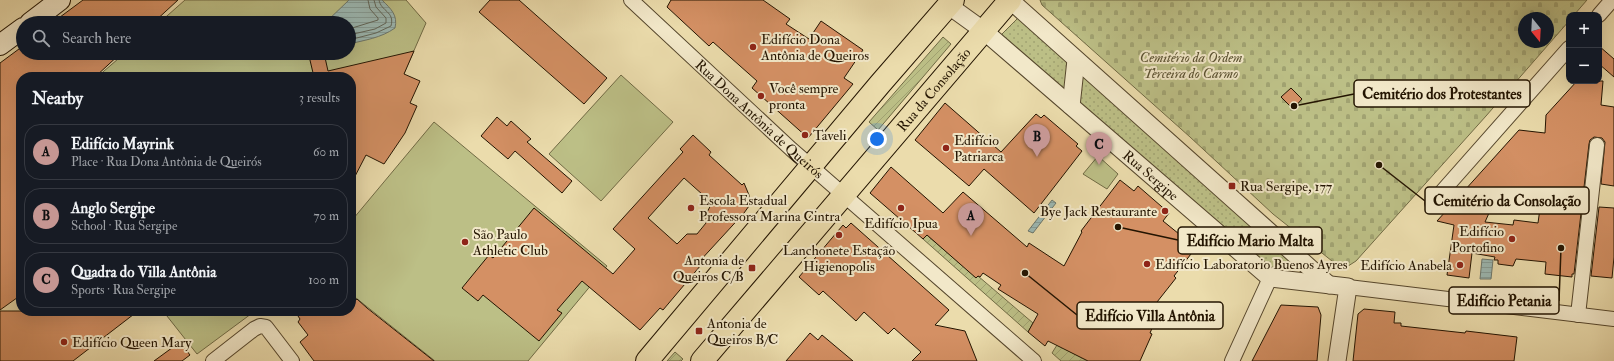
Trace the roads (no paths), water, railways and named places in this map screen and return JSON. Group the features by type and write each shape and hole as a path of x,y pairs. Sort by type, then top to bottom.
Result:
{"main road":[{"path":"39,16 60,0"},
{"name":"Rua da Consolação","path":"702,361 1010,0"},
{"path":"647,361 810,166 950,2"},
{"path":"0,45 16,33"}],"street":[{"path":"1010,0 1329,285"},
{"path":"1602,12 1612,0"},
{"name":"Rua Dona Antônia de Queirós","path":"636,2 810,166 1034,361"},
{"name":"Rua Sergipe","path":"950,2 1270,278"},
{"path":"1432,203 1566,51"},
{"path":"1071,106 1076,60"},
{"path":"1578,315 1596,145"},
{"path":"1232,361 1270,278 1614,319"},
{"path":"1337,361 1348,287"},
{"path":"213,361 254,329 263,326 266,327 292,361"}],"water":[{"path":"349,0 382,0 391,9 395,16 396,23 395,28 390,31 379,36 356,42 356,16 332,16"},
{"path":"1052,200 1056,203 1033,233 1028,231"},
{"path":"1482,259 1493,260 1491,279 1480,279"}],"place":[{"name":"Edifício Dona Antônia de Queiros","path":"753,47"},
{"name":"Você sempre pronta","path":"761,96"},
{"name":"Cemitério dos Protestantes","path":"1294,106"},
{"name":"Taveli","path":"805,135"},
{"name":"Edifício Patriarca","path":"946,148"},
{"name":"Anglo Sergipe","path":"1037,157"},
{"name":"Quadra do Villa Antônia","path":"1099,165"},
{"name":"Cemitério da Consolação","path":"1379,165"},
{"name":"Rua Sergipe, 177","path":"1232,186"},
{"name":"Escola Estadual Professora Marina Cintra","path":"691,208"},
{"name":"Edifício Ipua","path":"901,208"},
{"name":"Bye Jack Restaurante","path":"1165,211"},
{"name":"Edifício Mario Malta","path":"1118,227"},
{"name":"Lanchonete Estação Higienopolis","path":"839,235"},
{"name":"Edifício Mayrink","path":"971,236"},
{"name":"Edifício Portofino","path":"1512,239"},
{"name":"São Paulo Athletic Club","path":"465,242"},
{"name":"Edifício Petania","path":"1561,248"},
{"name":"Edifício Laboratorio Buenos Ayres","path":"1147,264"},
{"name":"Edifício Anabela","path":"1460,265"},
{"name":"Antonia de Queiros C/B","path":"752,268"},
{"name":"Edifício Villa Antônia","path":"1025,273"},
{"name":"Antonia de Queiros B/C","path":"699,331"},
{"name":"Edifício Queen Mary","path":"64,342"}],"park label":[{"name":"Cemitério da Ordem Terceira do Carmo","path":"1191,66"}]}
